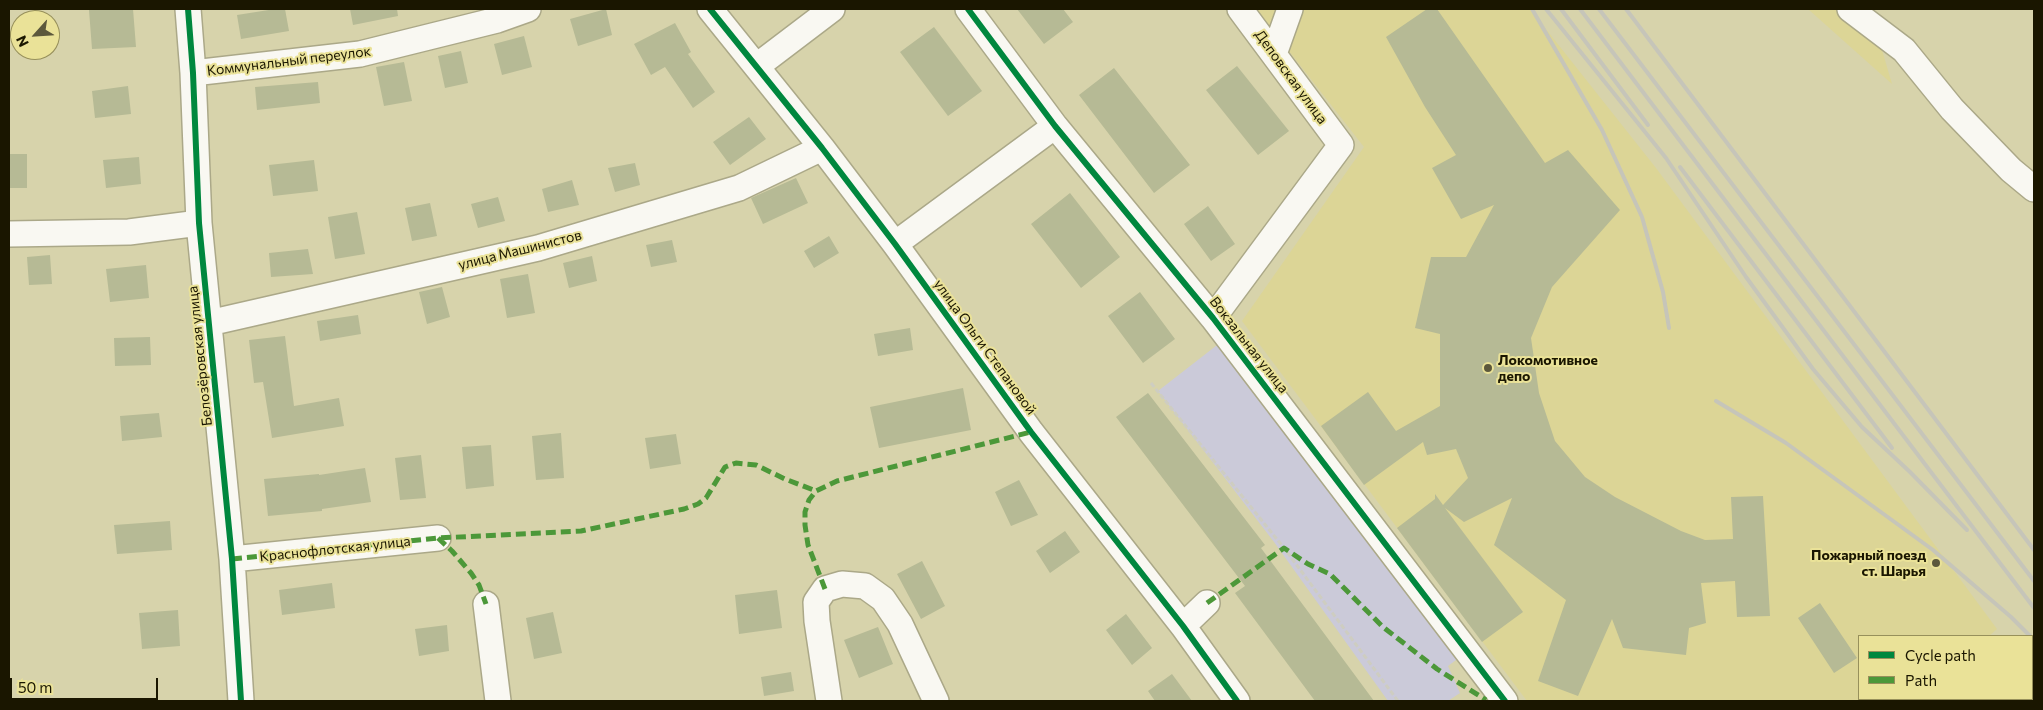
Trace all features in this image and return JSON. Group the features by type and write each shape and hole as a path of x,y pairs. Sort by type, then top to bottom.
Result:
{"street":[{"name":"Белозёровская улица","path":"188,9 200,223 232,559 241,701"},
{"name":"Коммунальный переулок","path":"193,73 360,54 497,20 528,9"},
{"name":"улица Ольги Степановой","path":"710,9 822,148 895,244 1031,432 1183,626 1237,701"},
{"path":"757,66 832,9"},
{"name":"Вокзальная улица","path":"968,9 1055,126 1212,318 1505,701"},
{"name":"Деповская улица","path":"1212,318 1341,144 1240,9"},
{"path":"1274,54 1290,9"},
{"path":"1850,9 1904,50 1952,109 2010,170 2034,188"},
{"path":"895,244 1055,126"},
{"name":"улица Машинистов","path":"209,323 538,248 739,188 822,148"},
{"path":"9,234 129,232 200,223"},
{"name":"Краснофлотская улица","path":"232,559 438,538"},
{"path":"829,701 816,602 825,589 842,584 865,586 883,599 900,624 936,701"},
{"path":"1183,626 1207,603"},
{"path":"486,604 498,701"}],"path":[{"path":"1151,383 1284,548 1398,701"}],"shaded area":[{"path":"1256,9 1530,9 1656,168 1997,629 1990,635 1858,635 1858,700 1921,700 1919,701 1527,701 1242,321 1364,147"},
{"path":"1808,9 1870,9 1892,84"},
{"path":"1221,342 1460,657 1448,666 1460,693 1448,701 1388,701 1274,542 1158,391"}],"building":[{"path":"133,9 136,47 92,49 89,10"},
{"path":"285,9 289,31 241,39 237,15"},
{"path":"350,9 397,9 398,16 353,25"},
{"path":"606,9 612,35 578,46 570,19"},
{"path":"1017,9 1063,9 1073,22 1044,44"},
{"name":"Локомотивное депо","path":"1427,9 1437,9 1545,163 1568,150 1620,210 1552,287 1531,338 1539,393 1555,441 1585,477 1615,497 1681,531 1705,540 1733,539 1731,497 1763,496 1770,616 1737,617 1735,581 1701,583 1706,623 1689,628 1686,655 1623,648 1612,619 1578,696 1538,681 1566,600 1494,545 1512,498 1464,522 1445,508 1523,612 1482,642 1397,528 1435,499 1435,494 1443,505 1468,478 1456,449 1427,455 1423,442 1364,485 1321,426 1368,392 1396,431 1440,406 1440,334 1415,328 1431,257 1466,257 1494,205 1461,219 1432,168 1456,155 1425,107 1386,37"},
{"path":"675,23 691,52 688,54 715,92 693,108 665,67 651,75 634,44"},
{"path":"934,27 982,91 948,116 900,52"},
{"path":"524,36 532,67 502,75 494,44"},
{"path":"461,51 468,83 445,88 438,56"},
{"path":"404,62 412,101 384,106 376,67"},
{"path":"1237,66 1289,131 1258,155 1206,90"},
{"path":"1114,68 1190,165 1154,193 1079,95"},
{"path":"318,82 320,103 257,110 255,87"},
{"path":"128,86 131,114 95,118 92,91"},
{"path":"749,117 766,139 730,165 713,142"},
{"path":"9,154 27,154 27,188 9,188"},
{"path":"139,157 141,184 106,188 103,160"},
{"path":"314,160 318,191 273,196 269,165"},
{"path":"635,163 640,185 615,192 608,168"},
{"path":"796,178 808,203 763,224 751,198"},
{"path":"572,180 579,205 548,212 542,189"},
{"path":"1070,193 1120,257 1081,288 1031,224"},
{"path":"498,197 505,221 478,228 471,204"},
{"path":"430,203 437,236 412,241 405,208"},
{"path":"1208,206 1235,244 1211,261 1184,224"},
{"path":"357,212 365,254 335,259 328,217"},
{"path":"829,236 839,253 814,268 804,251"},
{"path":"672,240 677,262 651,267 646,245"},
{"path":"308,249 313,274 271,277 269,253"},
{"path":"50,255 52,284 29,285 27,257"},
{"path":"592,256 597,281 569,288 563,263"},
{"path":"146,265 149,298 110,302 106,269"},
{"path":"528,274 535,313 507,318 500,279"},
{"path":"442,287 450,317 427,324 419,292"},
{"path":"1140,292 1175,339 1143,363 1108,316"},
{"path":"358,315 361,334 320,341 317,321"},
{"path":"910,328 913,350 878,356 874,334"},
{"path":"285,336 294,406 339,398 344,426 272,438 263,382 254,383 249,340"},
{"path":"150,337 151,365 115,366 114,338"},
{"path":"963,388 971,430 879,448 870,407"},
{"path":"1148,393 1265,545 1261,548 1374,701 1315,701 1235,593 1245,586 1116,417"},
{"path":"159,413 162,437 122,441 120,416"},
{"path":"561,433 564,478 536,480 532,436"},
{"path":"676,434 681,464 650,469 645,438"},
{"path":"491,445 494,486 466,489 462,447"},
{"path":"421,455 426,498 400,500 395,458"},
{"path":"365,468 371,502 322,509 322,511 268,516 264,479 319,475"},
{"path":"1019,480 1038,515 1011,526 995,492"},
{"path":"170,521 172,550 117,554 114,525"},
{"path":"1065,531 1080,552 1050,573 1036,551"},
{"path":"922,561 945,606 921,619 897,574"},
{"path":"332,583 335,608 282,615 279,590"},
{"path":"777,590 782,628 739,634 735,595"},
{"path":"1820,603 1857,658 1834,673 1798,618"},
{"path":"178,610 180,646 142,649 139,613"},
{"path":"553,612 562,653 534,659 526,618"},
{"path":"1126,614 1152,648 1132,665 1106,630"},
{"path":"447,625 449,651 419,656 415,629"},
{"path":"878,627 893,664 859,678 844,640"},
{"path":"791,672 794,691 764,696 761,677"},
{"path":"1172,674 1192,701 1155,701 1148,691"}],"railway":[{"path":"1532,9 1602,130 1642,217 1663,292 1669,328"},
{"path":"1546,9 1666,158 1746,277 1813,369 1862,427 1967,530"},
{"path":"1561,9 1648,125"},
{"path":"1580,9 2034,608"},
{"path":"1599,9 2034,581"},
{"path":"1626,9 2034,550"},
{"path":"1680,167 1892,448"},
{"path":"1716,401 1786,443 1933,550 2011,617 2029,635"}],"marked path":[{"path":"825,589 808,545 805,525 805,512 809,500 816,491 837,481 1031,432"},
{"path":"232,559 438,538 581,531 684,509 698,504 706,498 725,467 736,463 756,465 816,491"},
{"path":"438,538 471,573 479,585 486,604"},
{"path":"1207,603 1284,548 1308,564 1330,574 1383,627 1437,669 1486,700"}],"cycle path":[{"path":"188,9 193,73 199,223 232,559 241,701"},
{"path":"710,9 822,148 895,244 1031,432 1183,626 1237,701"},
{"path":"968,9 1055,126 1213,318 1505,701"}],"place":[{"name":"Локомотивное депо","path":"1488,368"},
{"name":"Пожарный поезд ст. Шарья","path":"1936,563"}]}
